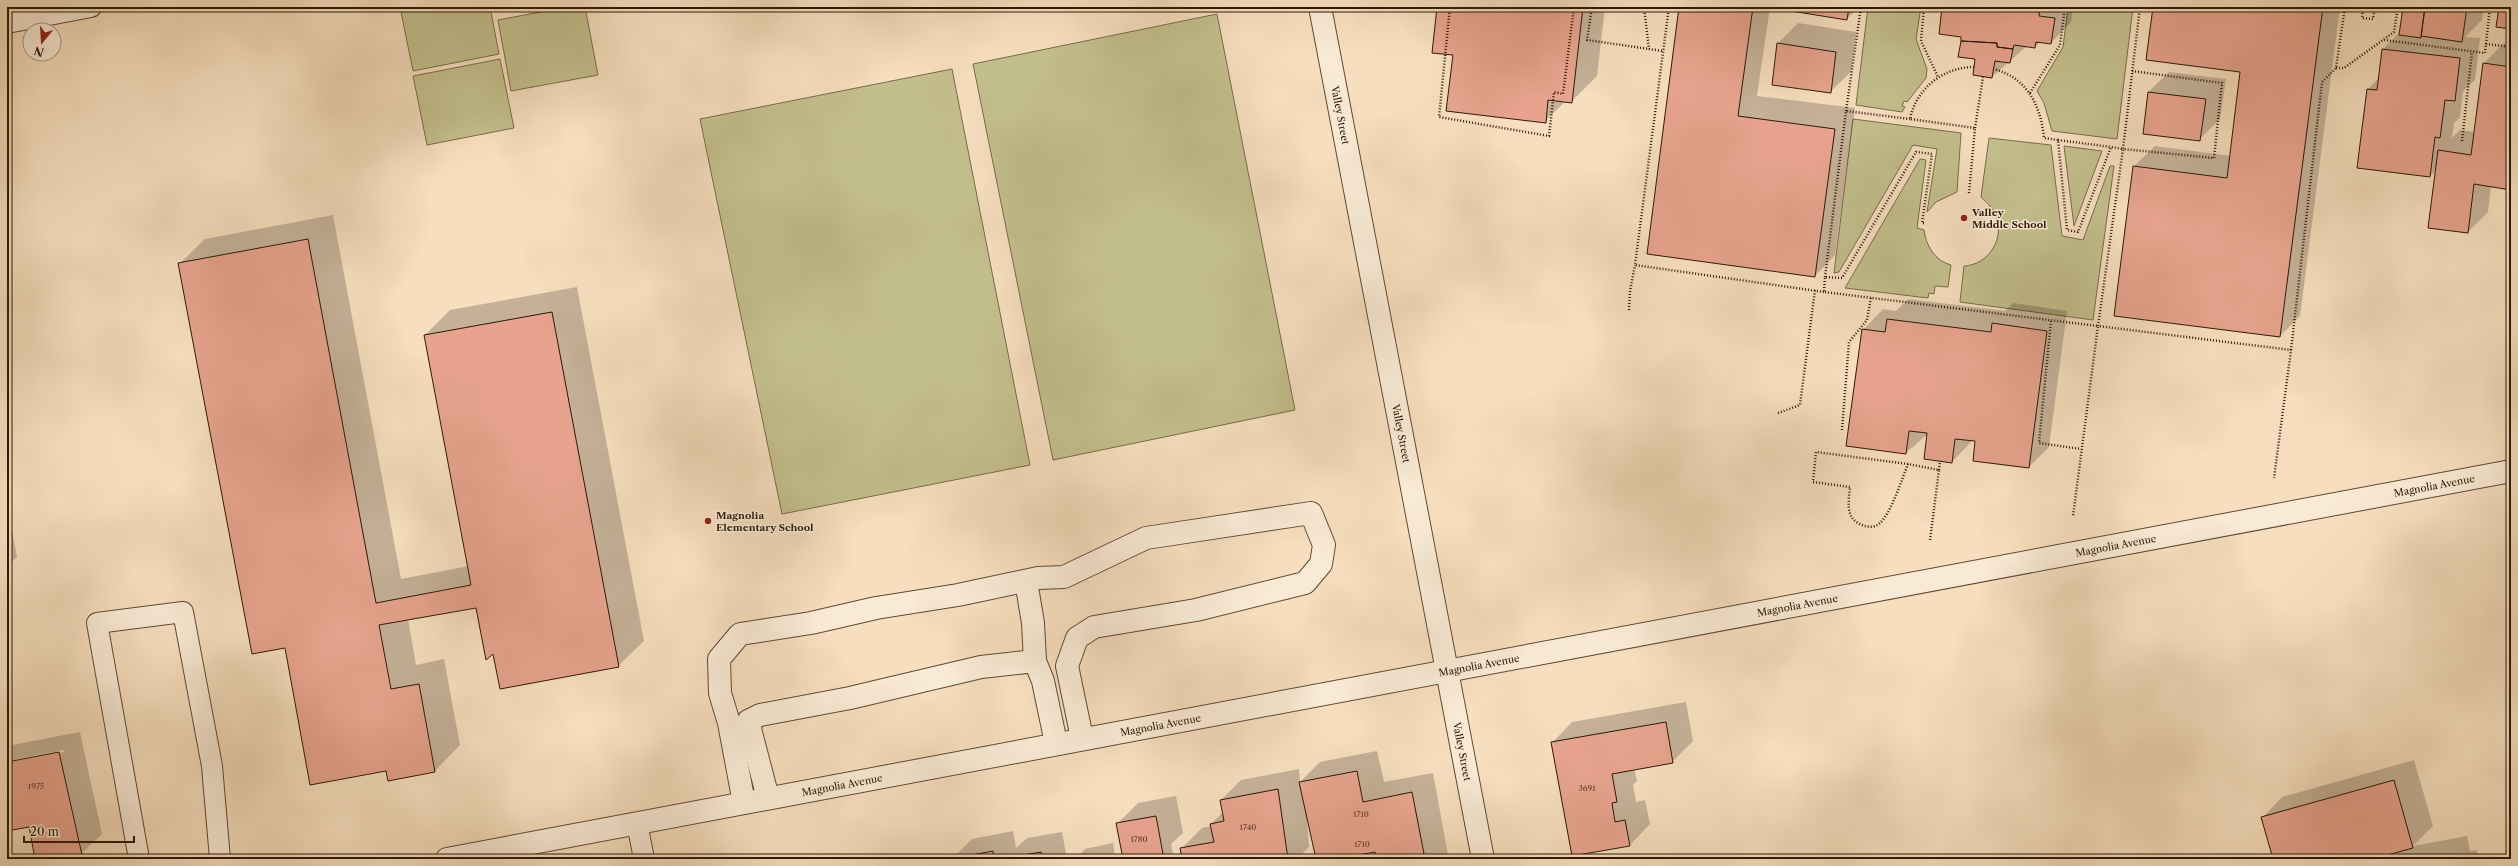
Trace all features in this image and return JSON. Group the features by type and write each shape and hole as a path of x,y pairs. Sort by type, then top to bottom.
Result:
{"street":[{"name":"Valley Street","path":"1320,7 1483,859"},
{"name":"Magnolia Avenue","path":"447,859 1447,669 2511,471"},
{"path":"744,803 729,723 720,693 719,659 740,634 811,623 876,608 1026,581 1064,577 1146,538 1311,513 1324,545 1321,564 1305,583 1196,610 1094,627 1077,638 1067,666 1082,738"},
{"path":"1026,581 1032,617 1035,661 1043,681 1056,743"},
{"path":"768,798 748,720 760,715 850,698 981,668 1035,661"}],"lane":[{"path":"7,23 91,7"},
{"path":"139,859 97,623 183,612 212,766 220,859"},
{"path":"637,823 644,859"}],"path":[{"path":"1450,7 1439,117 1549,136 1554,92 1563,94 1574,7"},
{"path":"1592,7 1587,40 1663,51"},
{"path":"1644,7 1649,49"},
{"path":"1629,310 1630,291 1635,265 1669,7"},
{"path":"1824,292 1846,111 1861,7"},
{"path":"1924,7 1921,41 1938,77"},
{"path":"2030,93 2060,45 2065,7"},
{"path":"2073,516 2123,149 2140,7"},
{"path":"2274,478 2322,82 2336,68 2345,7"},
{"path":"2363,7 2362,18 2373,19 2375,7"},
{"path":"2336,68 2344,68 2394,32 2398,7"},
{"path":"2384,40 2485,53 2490,7"},
{"path":"2486,44 2511,47"},
{"path":"2462,141 2472,52"},
{"path":"1910,119 1925,88 1938,77 1966,67 1974,67"},
{"path":"1993,69 2009,75 2030,93 2038,105 2044,138 2111,148 2214,158 2222,83 2132,71"},
{"path":"1969,193 1975,128 1983,77"},
{"path":"1846,111 1975,128"},
{"path":"2058,140 2067,230 2078,232 2111,148"},
{"path":"1825,277 1842,278 1916,152 1932,154 1922,223 1924,223"},
{"path":"1635,265 1824,292 2290,350"},
{"path":"1778,413 1800,406 1815,290"},
{"path":"1842,430 1849,342 1868,320 1870,297"},
{"path":"2050,321 2039,443 2081,449"},
{"path":"1908,464 1881,522 1873,527 1863,526 1850,516 1848,505 1850,487 1813,482 1816,452 1908,464 1939,470"},
{"path":"1930,540 1940,461"}],"shaded area":[{"path":"400,7 490,7 499,54 413,71"},
{"path":"567,7 585,7 598,75 511,91 498,20"},
{"path":"1868,7 1921,7 1916,39 1927,69 1926,78 1907,102 1904,101 1902,106 1905,107 1902,112 1856,105"},
{"path":"2068,7 2133,7 2117,139 2052,131 2044,103 2037,91 2063,47"},
{"path":"1217,14 1295,410 1053,460 973,64"},
{"path":"500,59 514,128 427,145 413,76"},
{"path":"952,69 1030,465 782,514 700,119"},
{"path":"1853,119 1961,133 1957,192 1936,202 1927,212 1937,149 1913,145 1839,272 1834,273"},
{"path":"1989,138 2051,145 2062,236 2083,240 2110,166 2114,166 2093,320 1960,302 1964,266 1973,265 1987,256 1996,242 1998,234 1998,225 1995,214 1990,206 1981,197"},
{"path":"2064,146 2102,151 2074,226"},
{"path":"1920,159 1926,160 1917,228 1924,230 1927,242 1932,252 1940,260 1951,265 1948,287 1935,286 1934,294 1929,293 1928,298 1845,288"}],"building":[{"path":"1437,7 1583,7 1572,103 1548,100 1546,123 1446,111 1453,55 1432,53"},
{"path":"1679,7 1753,7 1738,116 1835,129 1815,277 1647,254"},
{"path":"1766,7 1849,7 1847,20"},
{"path":"1942,7 2040,7 2039,16 2055,18 2051,44 2036,42 2035,48 2014,45 2013,49 1997,47 1997,43 1961,41 1961,37 1939,34"},
{"path":"2153,7 2323,7 2280,337 2114,316 2133,166 2227,178 2240,72 2146,60"},
{"path":"2403,7 2425,7 2421,38 2399,35"},
{"path":"2425,7 2467,7 2462,42 2421,36"},
{"path":"2499,7 2511,7 2511,29 2496,27"},
{"path":"1961,41 1997,43 1997,47 2013,49 2010,63 1995,61 1992,78 1973,75 1975,59 1958,57"},
{"path":"1777,43 1836,52 1831,93 1772,85"},
{"path":"2382,49 2460,58 2455,101 2445,100 2440,138 2435,137 2430,177 2357,168 2367,89 2377,90"},
{"path":"2483,63 2511,67 2511,190 2474,184 2468,233 2428,228 2438,150 2471,155"},
{"path":"2148,92 2206,99 2200,141 2143,134"},
{"path":"308,239 376,603 471,585 424,335 552,312 619,667 500,689 493,654 486,660 476,608 379,625 391,689 419,684 435,772 388,781 386,771 310,785 285,648 252,654 178,263"},
{"path":"1887,319 1991,332 1992,323 2047,331 2029,468 1973,461 1975,441 1955,439 1952,463 1924,459 1927,433 1909,431 1906,454 1846,446 1862,329 1885,332"},
{"path":"1666,722 1673,763 1612,774 1617,802 1612,803 1615,822 1625,820 1630,846 1572,856 1551,742"},
{"path":"59,752 82,855 61,859 35,859 29,827 7,831 7,762"},
{"path":"1357,771 1363,802 1412,792 1425,859 1357,859 1376,855 1375,852 1338,859 1316,859 1299,782"},
{"path":"2394,780 2413,848 2373,859 2273,859 2261,817"},
{"path":"1278,789 1288,859 1182,859 1180,848 1214,842 1210,824 1224,821 1220,800"},
{"path":"1156,816 1163,854 1150,857 1150,859 1123,859 1116,823"},
{"path":"993,851 994,859 951,859"},
{"path":"1041,852 1043,859 1005,858"}],"place":[{"name":"Valley Middle School","path":"1964,218"},
{"name":"Magnolia Elementary School","path":"708,521"}]}
